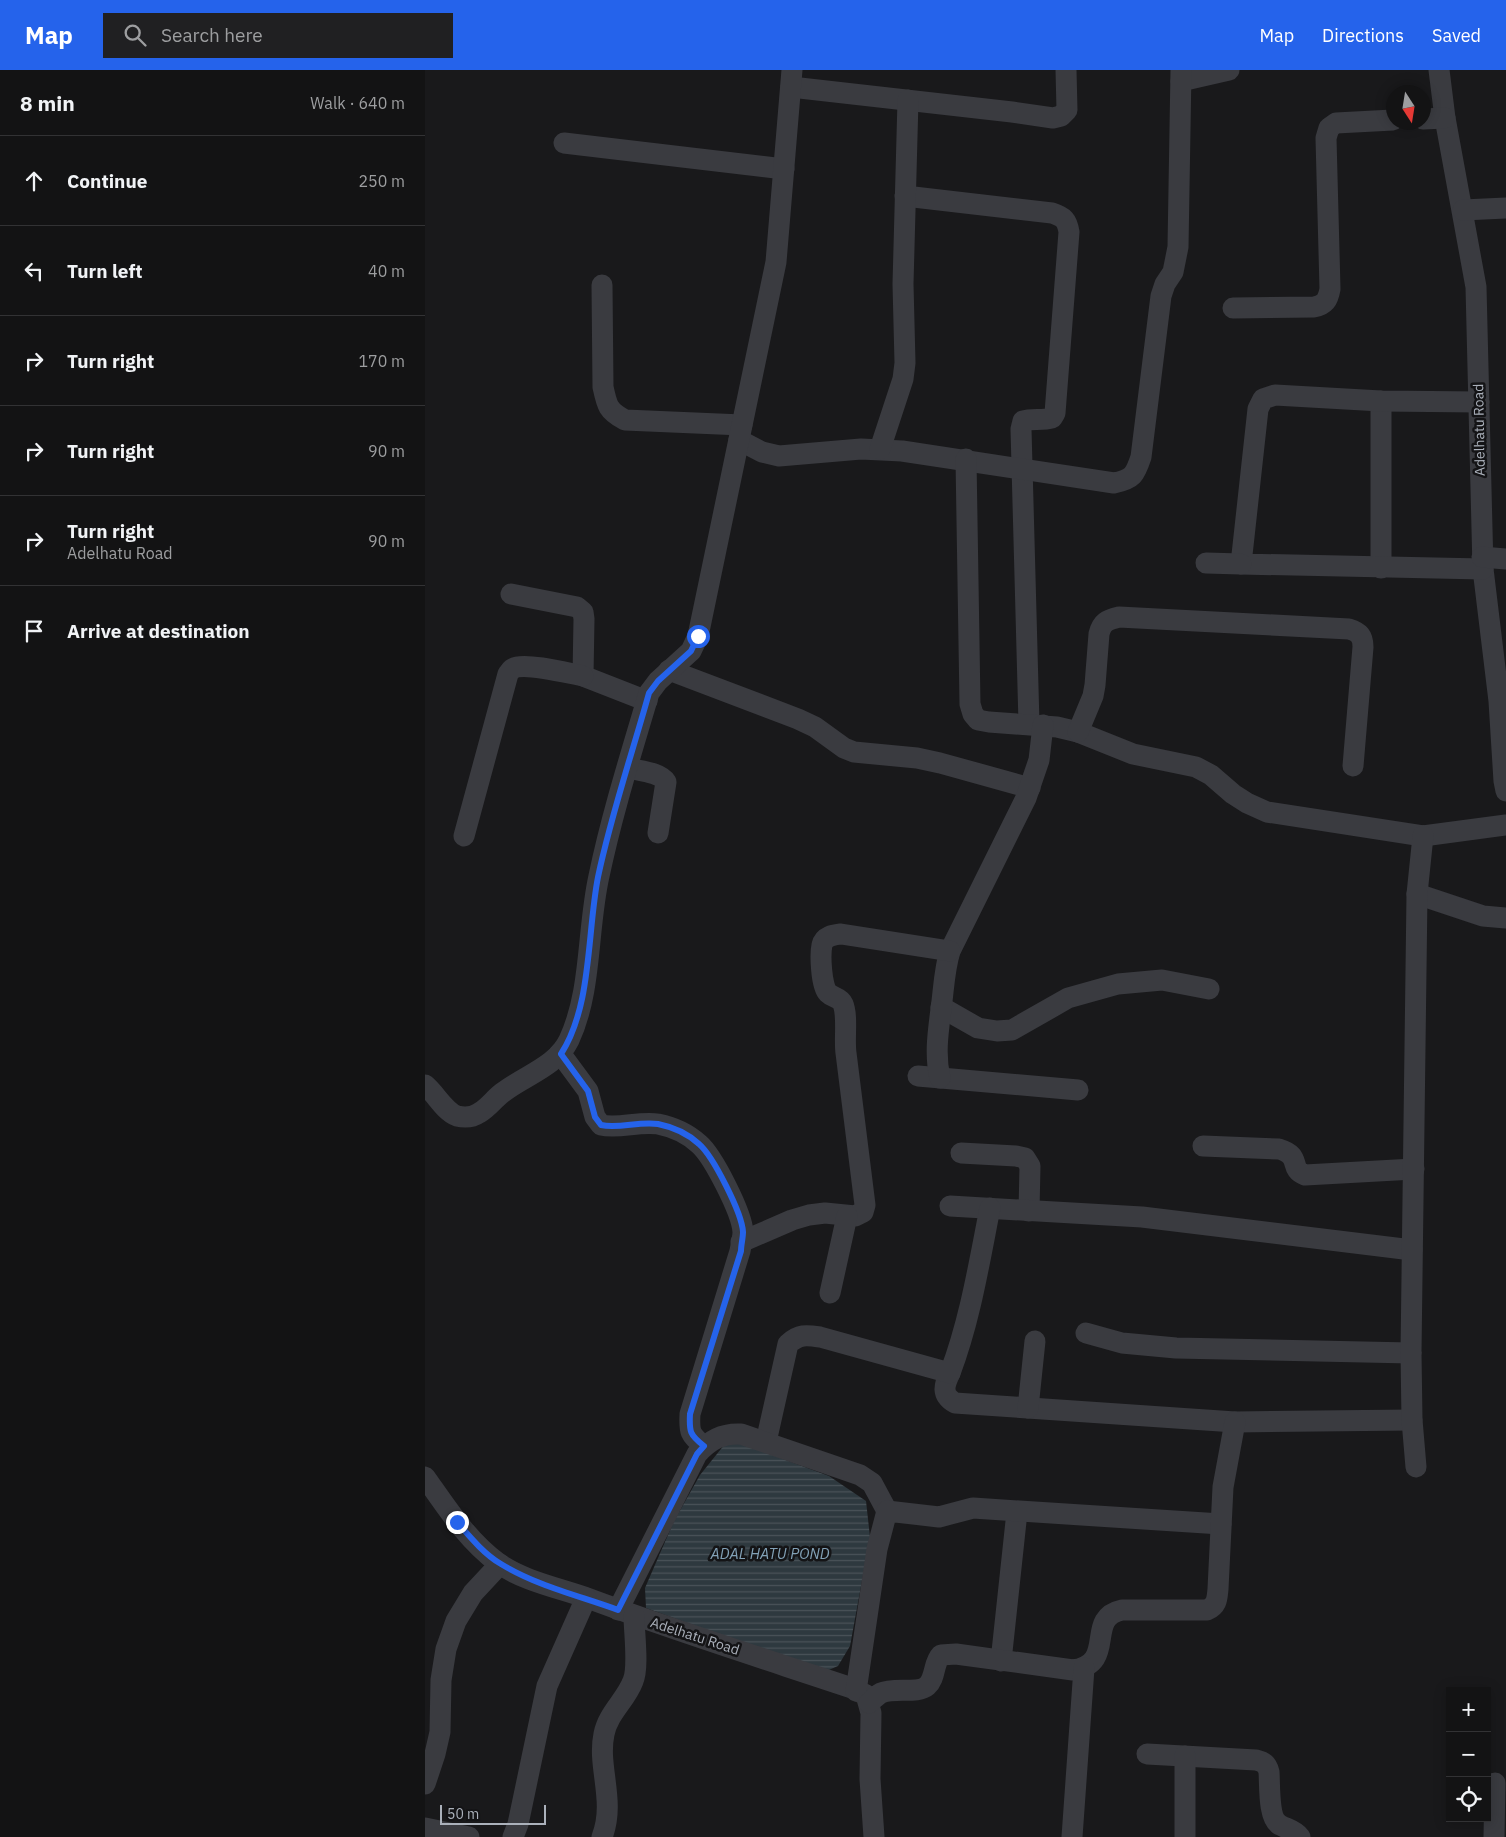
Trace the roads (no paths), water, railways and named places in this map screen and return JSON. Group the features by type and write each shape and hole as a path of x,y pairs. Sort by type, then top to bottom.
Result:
{"street":[{"path":"425,1085 449,1111 458,1116 469,1117 480,1113 501,1093 549,1064 561,1054 577,1021 583,998 592,911 599,876 649,693 669,670 691,651 698,636 776,262 791,78 908,100 1053,118 1061,116 1067,110 1066,70"},
{"path":"602,284 603,388 606,404 613,414 625,420 741,432 762,452 779,456 879,449 966,459 1021,470 1114,483 1130,479 1137,469 1141,458 1161,296 1165,284 1173,272 1178,247 1181,76 1229,70"},
{"name":"Adelhatu Road","path":"1439,70 1445,118 1463,210 1475,287 1482,563 1500,663 1499,701 1506,791"},
{"path":"879,449 903,379 905,363 903,284 908,100"},
{"path":"1431,118 1445,118"},
{"path":"1233,308 1314,307 1322,305 1328,298 1330,289 1326,138 1329,128 1336,123 1386,120"},
{"path":"564,143 784,169"},
{"path":"905,196 1052,213 1063,216 1067,222 1069,232 1055,413 1052,418 1046,420 1029,419 1023,421 1021,429 1021,470 1039,760 1030,788 950,951 941,1007 937,1050 940,1078"},
{"path":"1463,210 1506,208"},
{"path":"1241,564 1258,409 1263,399 1275,395 1381,401 1479,402"},
{"path":"1381,401 1381,568"},
{"path":"966,459 970,704 973,714 978,720 1036,724 1079,732 1133,754 1196,767 1211,775 1247,804 1267,812 1423,836 1506,825"},
{"path":"1206,563 1381,568 1482,563 1506,558"},
{"path":"511,594 577,607 583,612 583,676"},
{"path":"1079,732 1093,696 1099,634 1101,625 1107,620 1119,618 1349,629 1358,632 1363,638 1353,766"},
{"path":"464,836 508,674 511,669 527,666 583,676 647,701"},
{"path":"669,670 798,719 815,727 854,752 917,758 1030,788"},
{"path":"628,768 658,775 664,778 666,782 658,833"},
{"path":"1416,1467 1412,1420 1412,1250 1417,894 1423,836"},
{"path":"1417,894 1483,916 1506,918"},
{"path":"741,1242 792,1220 809,1215 825,1213 855,1216 863,1212 865,1205 845,1051 845,1012 839,998 829,994 825,988 822,945 825,939 831,935 841,934 950,951"},
{"path":"941,1007 979,1028 997,1031 1013,1030 1068,998 1117,984 1162,980 1209,989"},
{"path":"561,1054 588,1091 595,1117 601,1125 610,1127 628,1124 657,1124 680,1130 700,1144 715,1166 739,1214 743,1231 741,1251 690,1414 689,1428 692,1437 704,1446"},
{"path":"918,1076 1078,1090"},
{"path":"1203,1146 1279,1149 1289,1152 1299,1173 1305,1175 1414,1169"},
{"path":"961,1153 1025,1158 1030,1166 1029,1211"},
{"path":"950,1206 1170,1220 1412,1250"},
{"path":"990,1208 965,1330 944,1386 948,1400 955,1403 1235,1422 1412,1420"},
{"path":"830,1293 847,1216"},
{"path":"1086,1333 1122,1343 1176,1348 1411,1353"},
{"path":"766,1442 788,1344 804,1334 820,1336 950,1373"},
{"path":"1028,1408 1035,1341"},
{"path":"863,1697 892,1690 923,1688 931,1681 937,1658 947,1653 1073,1670 1084,1668 1095,1660 1105,1619 1113,1612 1123,1610 1207,1610 1214,1606 1217,1600 1218,1589 1223,1487 1235,1422"},
{"path":"602,1837 607,1814 608,1796 603,1754 604,1736 608,1721 634,1679 626,1613 697,1454 716,1437 733,1434 741,1434 766,1442 860,1475 872,1483 887,1511 877,1549 863,1697 871,1722 870,1779 874,1837"},
{"name":"Adelhatu Road","path":"425,1477 475,1544 500,1564 530,1579 863,1697"},
{"path":"887,1511 939,1517 973,1508 1221,1524"},
{"path":"1001,1660 1017,1512"},
{"path":"425,1784 440,1732 441,1680 446,1649 456,1621 473,1593 500,1564"},
{"path":"513,1837 518,1824 547,1686 586,1598"},
{"path":"1072,1837 1084,1668"},
{"path":"1147,1754 1264,1762 1269,1772 1272,1815 1275,1822 1289,1828 1300,1837"},
{"path":"1185,1756 1185,1837"},
{"path":"1494,1837 1496,1783"},
{"path":"425,1828 469,1837"}],"water":[{"name":"ADAL HATU POND","path":"729,1439 829,1476 866,1501 870,1537 850,1646 838,1666 824,1672 646,1608 645,1588 674,1521 700,1475"}]}
